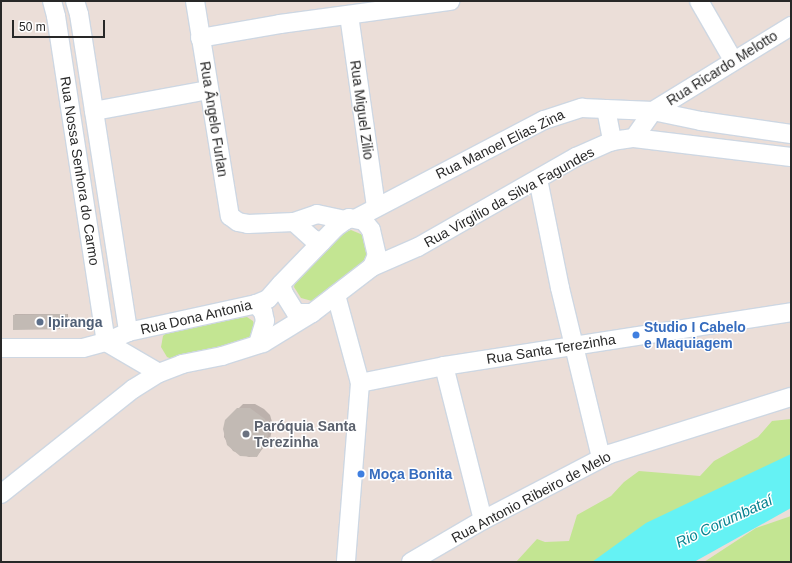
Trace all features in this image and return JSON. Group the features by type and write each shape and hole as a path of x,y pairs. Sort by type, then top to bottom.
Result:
{"street":[{"name":"Rua Nossa Senhora do Carmo","path":"52,1 56,16 106,342"},
{"name":"Rua Nossa Senhora do Carmo","path":"75,1 79,14 128,332"},
{"name":"Rua Ângelo Furlan","path":"195,1 208,90 230,216 238,222 248,224 294,222"},
{"path":"200,38 349,14 450,1"},
{"path":"699,1 734,60"},
{"name":"Rua Miguel Zilio","path":"349,14 376,206"},
{"name":"Rua Ricardo Melotto","path":"653,111 791,26"},
{"path":"94,111 208,90"},
{"name":"Rua Manoel Elias Zina","path":"321,242 351,219 544,120 582,108 653,111"},
{"path":"606,109 612,141"},
{"path":"634,138 653,111 701,121 791,134"},
{"name":"Rua Virgílio da Silva Fagundes","path":"312,313 372,267 418,247 576,157 612,141 634,138 791,157"},
{"path":"538,178 574,345 601,458"},
{"path":"321,242 313,239 294,222 318,214 364,221 371,230 377,255 372,267"},
{"name":"Rua Dona Antonia","path":"1,348 82,348 106,342 128,332 256,304 268,299 321,242"},
{"path":"281,284 284,294 296,312 312,313"},
{"path":"336,295 360,383 346,562"},
{"path":"256,304 263,312 265,321 258,344"},
{"name":"Rua Santa Terezinha","path":"360,383 444,366 791,312"},
{"path":"1,494 133,389 159,373 182,364 214,358 258,344 312,313"},
{"path":"106,342 159,373"},
{"path":"444,366 483,520"},
{"name":"Rua Antonio Ribeiro de Melo","path":"411,562 483,520 601,458 791,397"}],"green space":[{"path":"351,230 363,235 370,260 324,297 312,301 301,298 294,287 297,274 337,236"},
{"path":"247,317 253,321 256,330 251,338 177,361 167,357 161,347 163,336 171,328"},
{"path":"791,419 791,466 619,562 516,562 537,539 545,542 569,541 577,515 611,496 624,482 639,471 700,476 714,461 758,437 772,421"},
{"path":"791,516 791,562 704,562 756,528"}],"water":[{"name":"Rio Corumbataí","path":"791,454 791,508 694,562 592,562 646,523"}],"building":[{"name":"Ipiranga","path":"67,314 68,329 13,330 13,315"},
{"name":"Paróquia Santa Terezinha","path":"237,408 250,408 265,419 269,430 267,439 257,457 240,456 227,445 223,429 225,420"}],"place":[{"name":"Ipiranga","path":"40,322"},
{"name":"Studio I Cabelo e Maquiagem","path":"636,335"},
{"name":"Paróquia Santa Terezinha","path":"246,434"},
{"name":"Moça Bonita","path":"361,474"}]}
